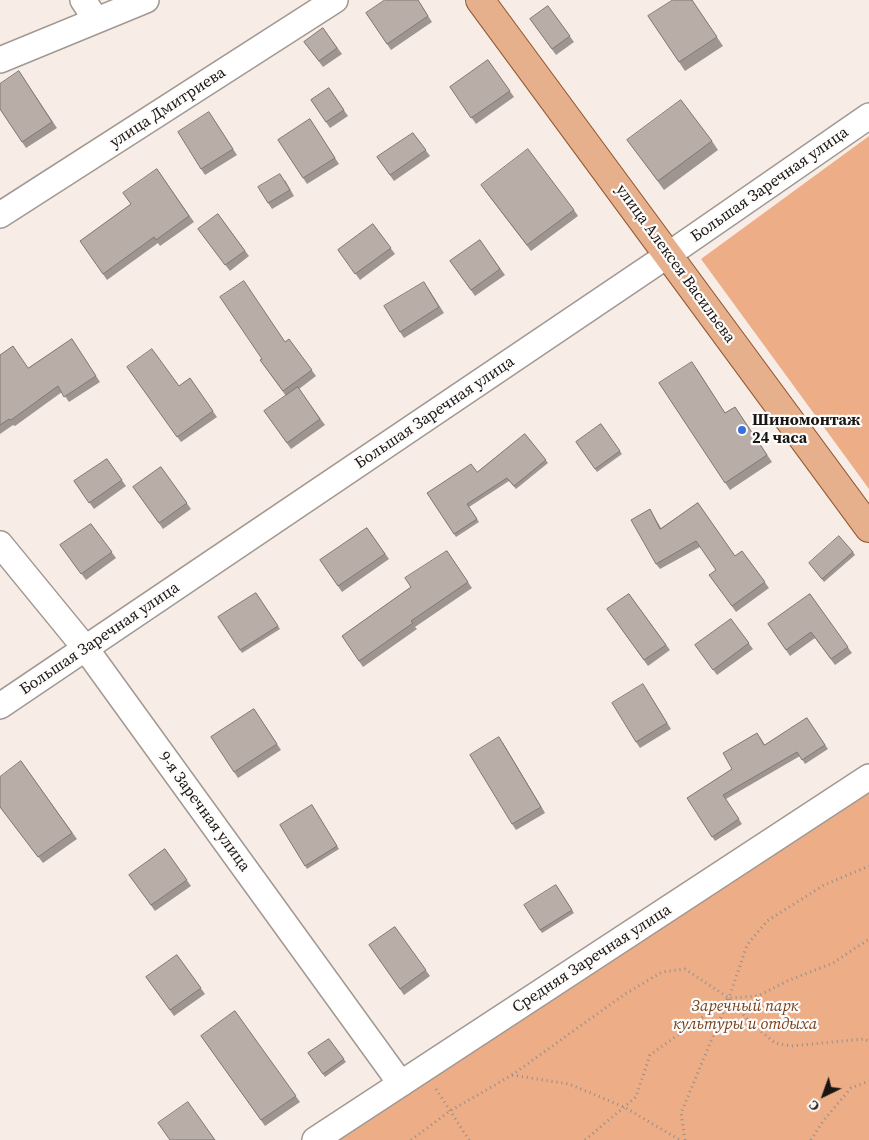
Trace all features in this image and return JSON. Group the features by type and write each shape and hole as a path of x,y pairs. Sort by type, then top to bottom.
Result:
{"main road":[{"name":"улица Алексея Васильева","path":"480,0 869,528"}],"street":[{"path":"0,60 90,10 146,0"},
{"name":"улица Дмитриева","path":"0,215 335,0"},
{"name":"Большая Заречная улица","path":"0,706 668,255 869,116"},
{"name":"9-я Заречная улица","path":"0,544 86,649 402,1084"},
{"name":"Средняя Заречная улица","path":"315,1140 869,777"}],"path":[{"path":"685,1140 681,1113 729,998 747,946 766,921 824,885 869,866"},
{"path":"585,1140 636,1097 650,1055 729,998 758,996 833,963 869,939"},
{"path":"411,1140 450,1111 512,1075 625,994 662,972 685,969 729,998 749,1021 775,1043 791,1046 869,1040"},
{"path":"424,1069 469,1140"},
{"path":"512,1075 569,1084 624,1107 680,1140"},
{"path":"811,1140 823,1121 851,1088 869,1082"}],"green space":[{"path":"869,136 869,489 701,259"},
{"name":"Заречный парк культуры и отдыха","path":"869,787 869,1140 337,1140"}],"building":[{"path":"385,0 418,0 428,16 387,44 366,13"},
{"path":"673,0 692,0 717,37 679,62 648,16"},
{"path":"548,6 570,36 552,49 530,19"},
{"path":"323,28 337,48 319,61 304,42"},
{"path":"488,60 510,91 471,118 450,87"},
{"path":"19,71 52,122 22,142 0,109 0,84"},
{"path":"329,88 344,110 326,122 311,100"},
{"path":"681,100 712,141 658,181 627,140"},
{"path":"209,112 233,149 201,169 178,132"},
{"path":"310,119 335,158 303,178 278,140"},
{"path":"413,133 426,150 390,175 377,157"},
{"path":"528,149 574,210 527,245 481,185"},
{"path":"157,169 189,216 156,240 154,237 103,274 80,241 131,204 123,193"},
{"path":"280,174 290,190 268,203 258,187"},
{"path":"218,214 245,251 225,265 198,229"},
{"path":"373,224 391,248 355,274 338,250"},
{"path":"480,240 500,269 471,290 450,261"},
{"path":"244,281 285,342 289,339 312,370 283,391 260,360 262,359 220,297"},
{"path":"424,282 439,307 400,332 384,306"},
{"path":"72,339 96,376 64,397 58,386 11,420 9,419 0,425 0,355 13,346 28,368"},
{"path":"152,349 179,386 190,378 213,411 177,437 127,367"},
{"path":"692,362 725,413 735,407 767,455 725,483 659,383"},
{"path":"298,387 320,419 287,443 264,411"},
{"path":"601,424 620,451 595,469 576,442"},
{"path":"525,434 546,460 514,486 507,478 467,504 477,519 454,534 427,493 471,464 477,472"},
{"path":"107,459 122,480 89,503 74,481"},
{"path":"161,467 187,503 159,523 133,487"},
{"path":"698,503 735,556 742,551 765,582 732,606 709,575 716,570 696,541 656,564 631,520 650,509 660,529"},
{"path":"91,524 112,552 81,574 60,545"},
{"path":"367,528 385,554 338,586 320,560"},
{"path":"839,536 853,552 822,579 809,563"},
{"path":"447,551 468,582 411,621 413,623 359,661 342,636 411,587 405,578"},
{"path":"256,593 278,626 240,650 218,617"},
{"path":"629,594 666,645 644,660 607,609"},
{"path":"810,594 848,647 831,659 811,632 786,650 768,624"},
{"path":"731,619 749,643 713,670 695,645"},
{"path":"643,684 667,723 636,742 612,703"},
{"path":"254,709 277,744 234,772 211,737"},
{"path":"807,718 825,745 802,760 797,752 723,795 739,819 712,837 687,798 732,769 723,753 757,733 764,745"},
{"path":"499,737 541,807 512,824 470,755"},
{"path":"21,761 72,833 38,857 0,807 0,777"},
{"path":"312,805 337,846 305,866 280,825"},
{"path":"165,849 187,880 151,905 129,875"},
{"path":"556,885 572,910 540,930 524,905"},
{"path":"395,927 426,970 400,989 369,945"},
{"path":"177,955 201,988 170,1010 146,977"},
{"path":"235,1011 296,1096 261,1120 201,1036"},
{"path":"329,1039 344,1059 323,1074 308,1053"},
{"path":"188,1102 215,1140 170,1140 158,1123"}],"place":[{"name":"Шиномонтаж 24 часа","path":"742,430"}]}
